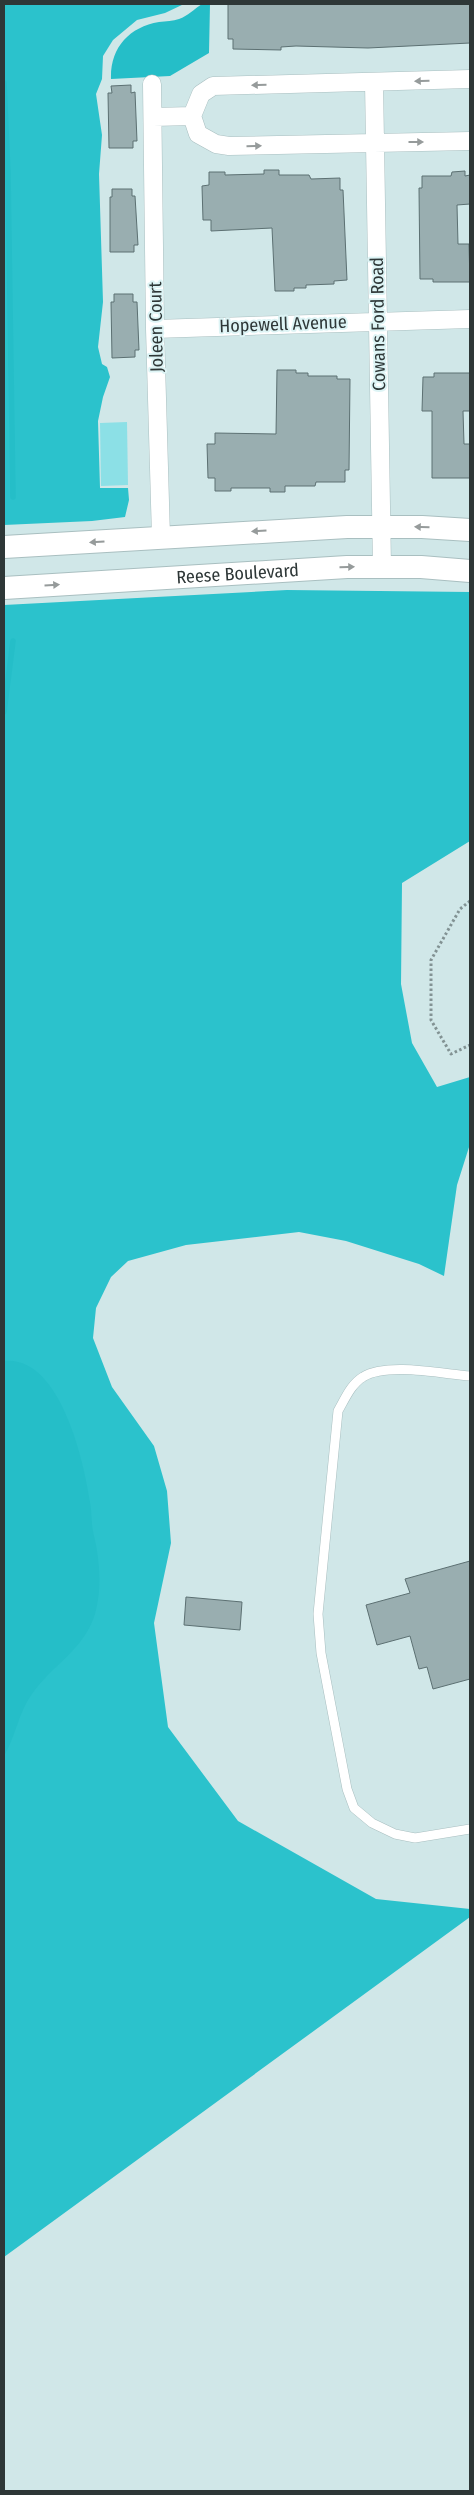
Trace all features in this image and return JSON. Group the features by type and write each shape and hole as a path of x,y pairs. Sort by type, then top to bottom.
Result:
{"street":[{"path":"470,80 213,86 201,94 192,116 198,134 216,144 229,146 470,141"},
{"name":"Cowans Ford Road","path":"374,82 382,567"},
{"name":"Joleen Court","path":"152,84 155,329 161,537"},
{"path":"153,117 192,116"},
{"name":"Hopewell Avenue","path":"155,329 378,320 470,319"},
{"path":"4,547 310,528 382,526 470,530"},
{"name":"Reese Boulevard","path":"4,588 312,568 382,567 470,571"}],"lane":[{"path":"470,1376 388,1370 363,1377 348,1392 338,1411 318,1614 321,1653 347,1789 354,1808 372,1823 395,1834 415,1838 470,1829"}],"path":[{"path":"470,901 460,910 431,960 431,1020 451,1054 470,1045"}],"shaded area":[{"path":"4,4 184,4 165,13 137,20 113,40 103,56 102,79 96,94 102,135 99,174 103,302 98,347 102,364 107,367 110,377 98,421 100,488 128,488 129,500 125,517 92,521 4,525"},
{"path":"202,4 210,4 209,53 170,76 111,79 114,58 123,41 130,34 148,25 182,18"},
{"path":"127,422 128,485 101,486 100,423"},
{"path":"287,590 470,592 470,841 402,883 401,984 412,1043 437,1087 470,1077 470,1144 457,1185 444,1276 419,1264 346,1241 299,1232 186,1245 128,1261 111,1277 96,1308 93,1338 112,1387 154,1446 167,1491 171,1543 154,1623 168,1727 238,1821 376,1899 470,1909 470,1917 4,2257 4,605"},
{"path":"4,1361 24,1364 40,1375 54,1392 66,1414 75,1438 87,1484 92,1528 98,1555 99,1595 90,1627 76,1647 49,1674 27,1701 4,1756"}],"building":[{"path":"228,4 470,4 470,43 368,48 296,46 281,47 281,50 233,49 233,39 228,39"},
{"path":"131,85 131,93 135,92 137,141 133,141 133,148 109,148 108,93 112,93 111,86"},
{"path":"264,170 279,170 279,175 309,175 311,179 340,178 340,190 343,190 347,280 334,281 334,284 306,285 306,288 294,288 294,291 275,291 272,228 211,231 211,220 203,220 202,186 209,185 209,172 225,172 225,175 264,174"},
{"path":"465,171 465,176 470,175 470,204 457,205 458,244 469,244 470,282 433,282 433,279 420,279 419,188 422,188 422,176 451,176 452,172"},
{"path":"112,189 132,189 132,196 135,196 138,245 134,245 134,252 110,252 110,197 112,197"},
{"path":"114,294 133,294 133,302 137,302 139,350 135,350 135,357 112,358 111,302 114,302"},
{"path":"277,370 296,370 296,373 308,373 308,376 337,376 337,379 350,379 349,470 345,470 345,482 316,482 315,486 285,486 285,492 270,492 270,488 231,488 231,491 215,491 215,478 208,478 207,444 215,444 215,433 276,434"},
{"path":"434,373 470,373 470,411 463,411 464,444 470,444 470,478 432,478 432,411 422,411 423,377 434,377"},
{"path":"470,1561 470,1679 433,1689 427,1667 419,1669 410,1636 377,1645 366,1605 410,1593 405,1579"},
{"path":"186,1597 242,1602 240,1630 184,1625"}],"waterway":[{"path":"4,83 8,174 13,497"},
{"path":"4,712 13,641"}]}
